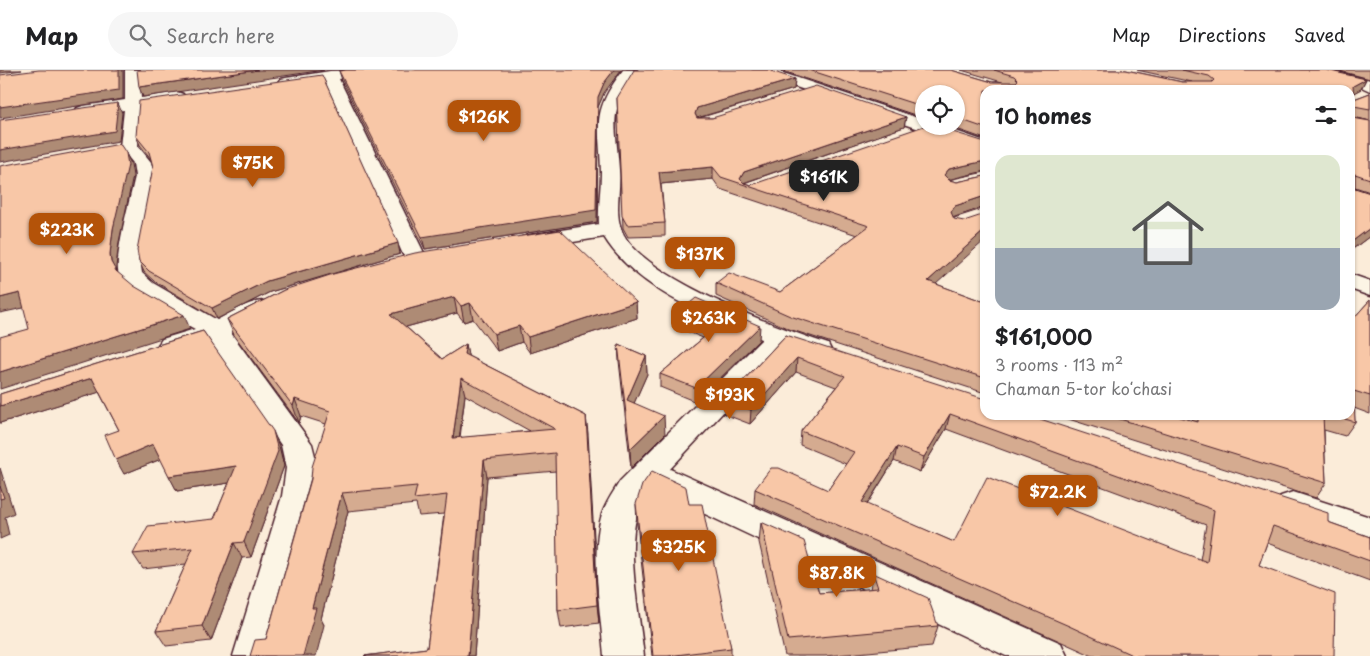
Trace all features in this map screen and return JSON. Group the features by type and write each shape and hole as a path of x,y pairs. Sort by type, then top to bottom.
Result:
{"street":[{"path":"132,70 133,104 120,148 142,162 145,176 129,260 131,275 144,288 216,331 296,444 302,468 299,496 253,656"},
{"path":"271,84 368,70"},
{"path":"630,70 614,94 608,108 610,229 621,248 643,267 673,288 779,337 844,358"},
{"path":"760,70 915,124"},
{"path":"1308,70 1347,78 1370,86"},
{"path":"330,75 426,258 390,266"},
{"path":"789,98 816,89"},
{"path":"67,114 192,95"},
{"path":"900,137 915,132"},
{"path":"948,135 980,145"},
{"path":"503,246 610,229"},
{"path":"1355,283 1370,289"},
{"path":"150,352 216,331 280,299"},
{"path":"624,656 617,553 618,520 624,501 632,489 779,337"},
{"path":"648,473 1034,655"},
{"path":"1268,497 1370,530"}],"building":[{"path":"39,70 119,70 119,90 0,107 0,75"},
{"path":"137,70 258,70 139,87"},
{"path":"614,70 604,83 598,97 596,210 422,237 339,71"},
{"path":"634,70 768,70 795,79 697,108 695,114 697,118 712,118 816,86 906,117 744,172 740,179 744,183 751,185 915,129 915,135 963,135 980,140 980,162 949,169 944,175 949,180 957,182 980,177 980,198 955,206 951,212 954,219 964,221 980,216 980,234 928,281 980,300 980,376 790,316 716,283 729,273 780,292 869,226 721,177 713,167 659,172 665,223 627,225 622,216 617,98"},
{"path":"809,70 951,70 992,82 1016,82 1018,80 1014,76 994,70 1126,70 1182,82 1212,82 1214,80 1209,76 1182,70 1326,70 1366,79 1355,85 980,85 980,126 965,121 965,85 915,85 915,104"},
{"path":"322,75 398,243 267,281 212,308 149,271 139,261 137,250 153,167 149,152 136,136 139,101"},
{"path":"1370,93 1370,109 1355,106 1355,99"},
{"path":"118,103 115,131 0,150 0,120"},
{"path":"1355,118 1370,121 1370,179 1355,174"},
{"path":"120,144 126,153 128,165 113,229 111,262 116,271 134,286 184,315 0,372 0,337 29,329 20,293 0,298 0,166"},
{"path":"1355,188 1370,193 1370,228 1355,239"},
{"path":"560,230 636,302 528,337 519,326 494,334 470,303 461,306 454,297 391,314 442,359 466,344 464,354 586,416 597,605 558,610 555,453 484,460 468,656 364,656 427,648 447,495 414,499 417,486 342,493 312,608 316,608 303,656 250,656 255,640 266,639 311,479 312,467 330,411 295,399 293,406 227,319 284,290 333,274 415,253","holes":["461,378 555,429 453,438"]},
{"path":"696,298 760,326 696,388 660,374 714,329 677,314"},
{"path":"1370,300 1370,396 1355,391 1355,317"},
{"path":"203,331 273,431 278,451 244,542 234,543 202,626 156,631 193,548 133,554 148,526 214,519 236,466 169,476 153,444 116,460 105,435 119,430 92,378 0,406 0,394"},
{"path":"786,335 980,397 980,420 1043,420 1328,513 1328,522 1370,537 1370,561 1273,526 1259,565 1335,594 1334,656 1134,656 755,489 771,468 779,468 828,490 854,452 801,431 845,376 797,358 751,410 725,400","holes":["950,414 1214,510 1207,562 987,477 954,542 862,502 897,447 924,457"]},
{"path":"618,344 646,356 627,400 664,416 630,449"},
{"path":"1123,420 1191,420 1198,422 1198,420 1323,420 1326,483"},
{"path":"652,471 686,487 689,504 702,504 731,648 668,656 653,656 636,504 642,485"},
{"path":"0,486 4,498 0,499"},
{"path":"761,522 804,541 819,593 878,588 873,573 928,598 938,626 788,640"}]}
